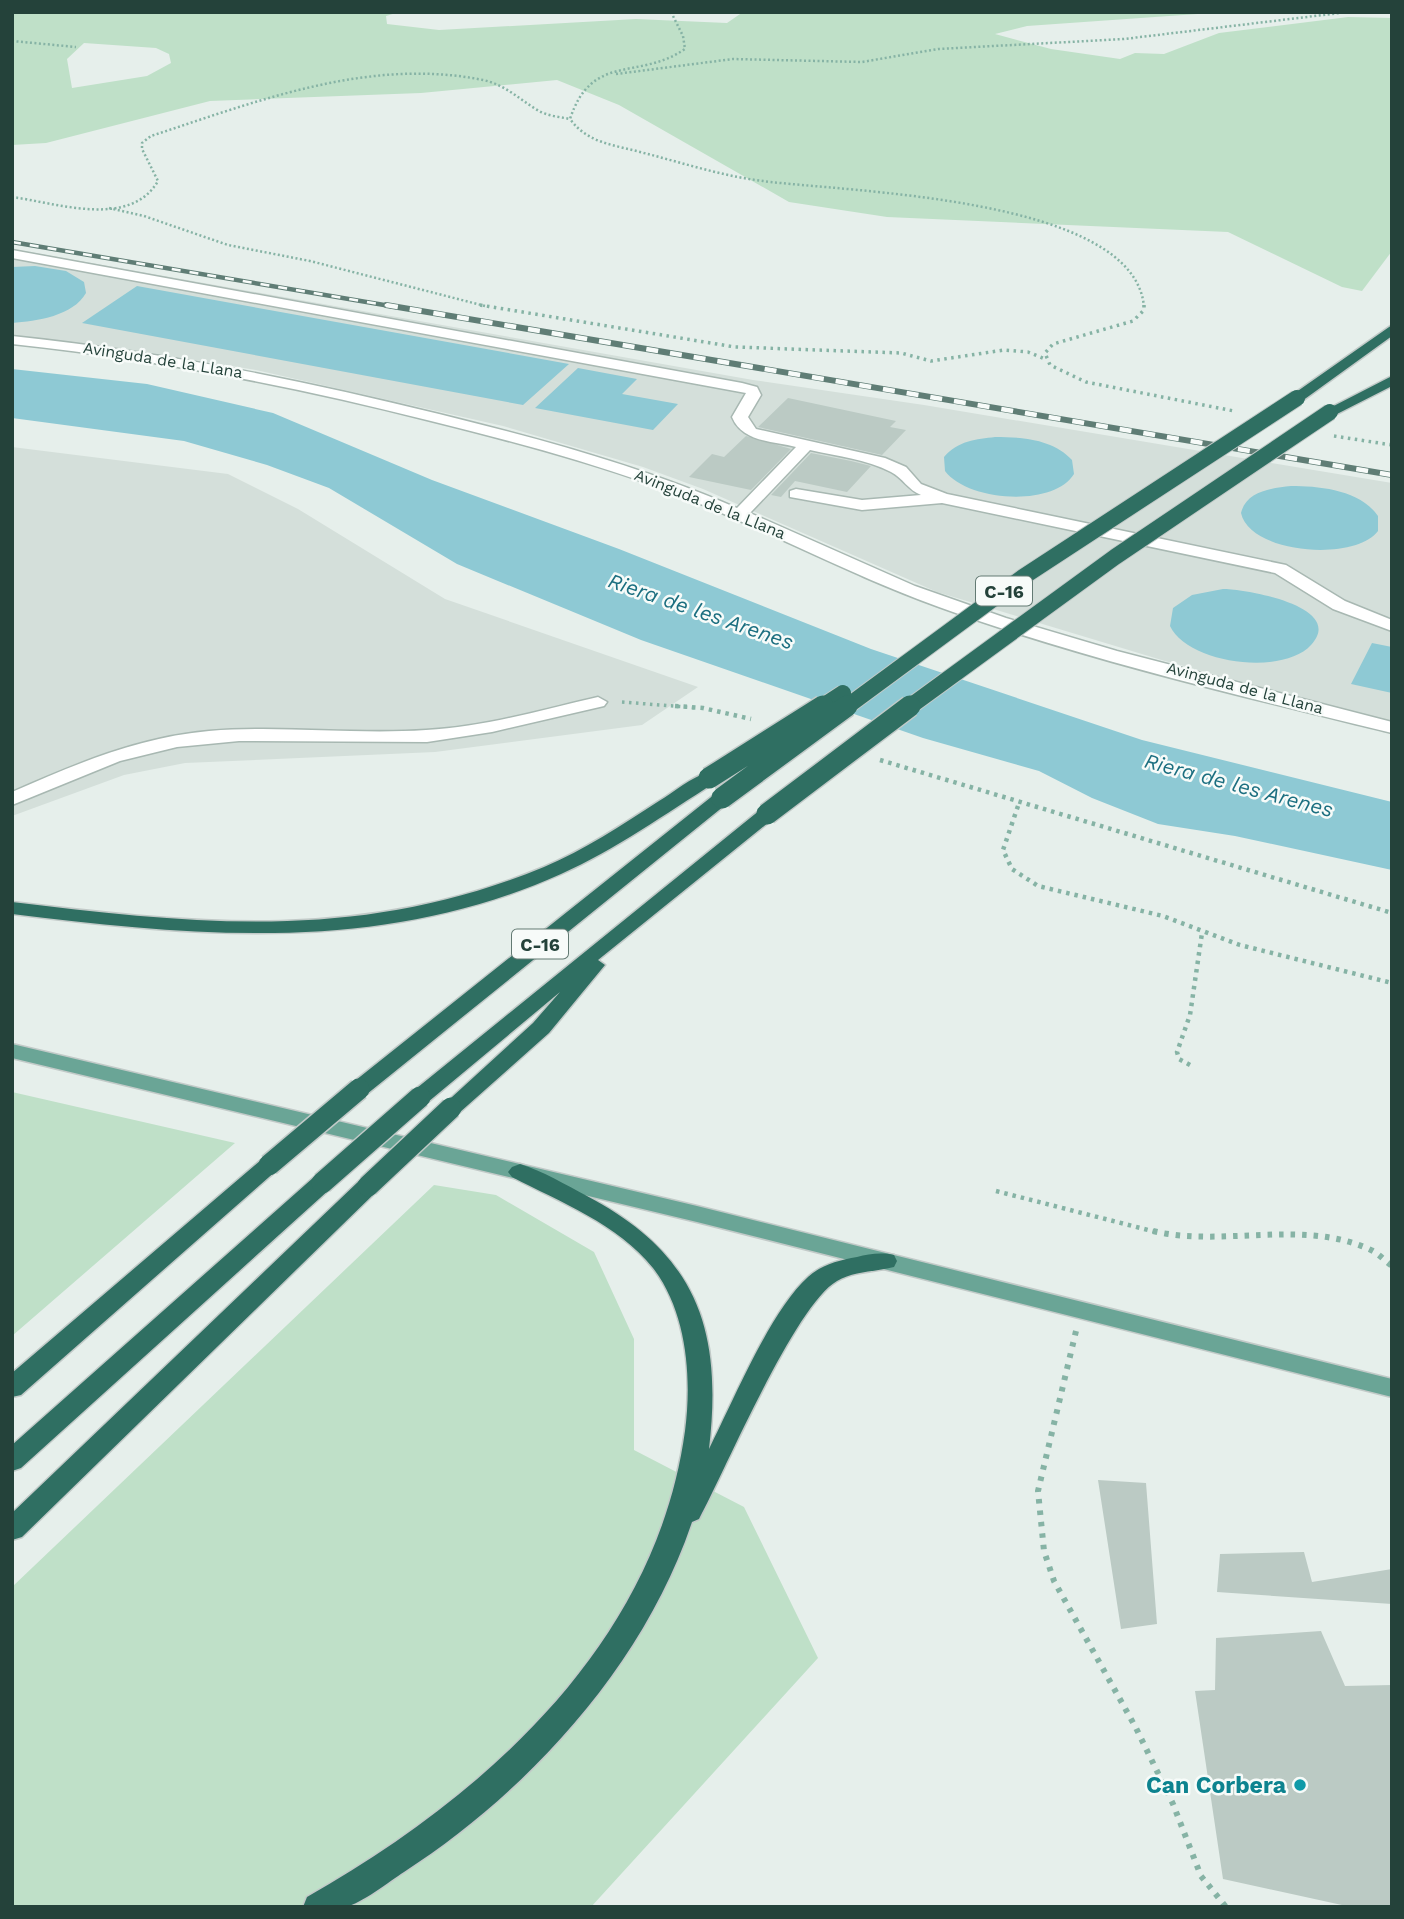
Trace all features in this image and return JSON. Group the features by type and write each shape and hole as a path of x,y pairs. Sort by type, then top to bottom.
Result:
{"highway":[{"name":"C-16","path":"12,1388 359,1089 722,799 904,663 1142,496 1297,398 1392,329"},
{"name":"C-16","path":"12,1461 420,1097 629,923 767,814 933,688 1179,510 1329,412 1392,380"},
{"name":"C-16","path":"1352,399 1392,389"},
{"path":"12,908 146,925 238,930 312,929 391,919 480,898 553,870 638,824 852,688 904,663"},
{"path":"12,1530 368,1186 541,1028 629,923"},
{"path":"520,1171 602,1215 646,1246 674,1281 685,1305 698,1358 700,1423 684,1497 663,1564"},
{"path":"318,1907 434,1833 475,1802 513,1767 600,1665 634,1618 786,1322 805,1294 836,1269 885,1261"}],"main road":[{"path":"12,1051 520,1171 1392,1388"}],"street":[{"path":"12,254 742,387 752,390 754,396 740,417 744,427 765,436 891,465 915,487 943,498 1280,569 1339,605 1392,626"},
{"name":"Avinguda de la Llana","path":"12,340 174,361 326,390 604,463 693,495 947,604 1042,633 1392,728"},
{"path":"739,515 806,445"},
{"path":"796,494 862,505 943,498"},
{"path":"12,799 107,759 179,740 234,736 426,736 470,732 598,702"}],"path":[{"path":"570,119 581,88 608,75 682,52 686,42 671,12"},
{"path":"608,75 651,72 733,59 862,62 938,49 1124,39 1348,12"},
{"path":"1368,12 1392,13"},
{"path":"12,41 76,47"},
{"path":"109,208 138,204 155,191 158,175 141,148 144,140 151,136 313,85 387,76 466,77 496,83 541,112 570,119 577,130 588,137 720,174 782,184 881,192 978,207 1037,220 1082,237 1123,266 1140,290 1145,301 1144,310 1133,321 1053,344 1045,353 1045,359"},
{"path":"12,197 109,208 144,216 228,245 310,261 408,285 455,300 519,313 735,348 901,353 931,360 1004,350 1028,352 1045,359 1060,371 1086,382 1237,412"},
{"path":"1327,435 1392,445"},
{"path":"598,702 667,704 753,720"},
{"path":"870,757 1018,806 1259,872 1392,913"},
{"path":"1018,806 1007,829 1003,850 1012,869 1024,879 1059,892 1163,916 1202,933 1392,983"},
{"path":"1190,1065 1179,1059 1177,1052 1191,1015 1202,933"},
{"path":"996,1191 1182,1238 1318,1236 1371,1250 1392,1266"},
{"path":"1080,1309 1038,1491 1044,1551 1054,1581 1136,1728 1174,1804 1202,1876 1226,1906"}],"shaded area":[{"path":"12,249 753,380 924,405 1392,483 1392,722 1165,661 937,592 703,489 643,467 503,426 256,370 146,352 12,336"},
{"path":"12,447 228,474 298,509 445,599 698,687 642,725 435,752 185,763 124,775 12,816"}],"green space":[{"path":"12,12 399,12 386,16 387,24 439,30 636,19 727,23 743,12 1226,12 1027,26 995,34 1051,49 1120,59 1135,53 1164,54 1219,33 1348,17 1392,18 1392,251 1362,291 1342,287 1228,232 887,217 789,202 619,105 557,80 421,93 210,101 46,143 12,145","holes":["84,43 156,48 169,54 171,63 147,76 72,88 67,59"]},
{"path":"12,1092 235,1143 12,1336"},
{"path":"434,1185 496,1195 594,1252 634,1339 634,1450 744,1507 818,1658 591,1907 12,1907 12,1587"}],"water":[{"path":"35,266 66,271 84,282 86,293 72,307 54,316 12,323 12,267"},
{"path":"137,286 569,364 523,405 82,323"},
{"path":"578,368 637,379 622,394 678,404 653,430 535,408"},
{"name":"Riera de les Arenes","path":"12,369 147,384 273,413 432,480 619,549 871,649 1142,740 1392,802 1392,870 1235,836 1158,824 1092,798 1039,771 923,738 641,640 457,564 329,488 267,465 184,441 12,418"},
{"path":"995,437 1046,443 1072,460 1074,474 1063,485 1048,492 1010,496 971,489 945,471 944,457 955,447 974,440"},
{"path":"1291,486 1339,491 1361,500 1378,516 1378,531 1366,541 1327,550 1282,545 1249,527 1241,513 1248,500 1261,492"},
{"path":"1223,589 1270,596 1305,610 1315,620 1318,631 1311,645 1298,655 1259,663 1215,657 1180,639 1170,626 1173,608 1192,595"},
{"path":"1372,643 1392,647 1392,693 1351,684"}],"building":[{"path":"788,398 896,421 890,427 906,430 882,455 758,427"},
{"path":"746,436 791,449 751,490 689,477 712,454 724,457"},
{"path":"811,453 871,466 847,492 795,481 781,497 771,495"},
{"path":"1098,1480 1146,1483 1157,1624 1121,1629"},
{"path":"1304,1552 1312,1582 1392,1569 1392,1604 1217,1592 1220,1554"},
{"name":"Can Corbera","path":"1321,1631 1345,1686 1392,1685 1392,1907 1351,1907 1223,1879 1195,1691 1215,1690 1216,1638"}],"railway":[{"path":"12,242 396,307"},
{"path":"386,305 1392,475"}],"place":[{"name":"Can Corbera","path":"1300,1785"}]}
